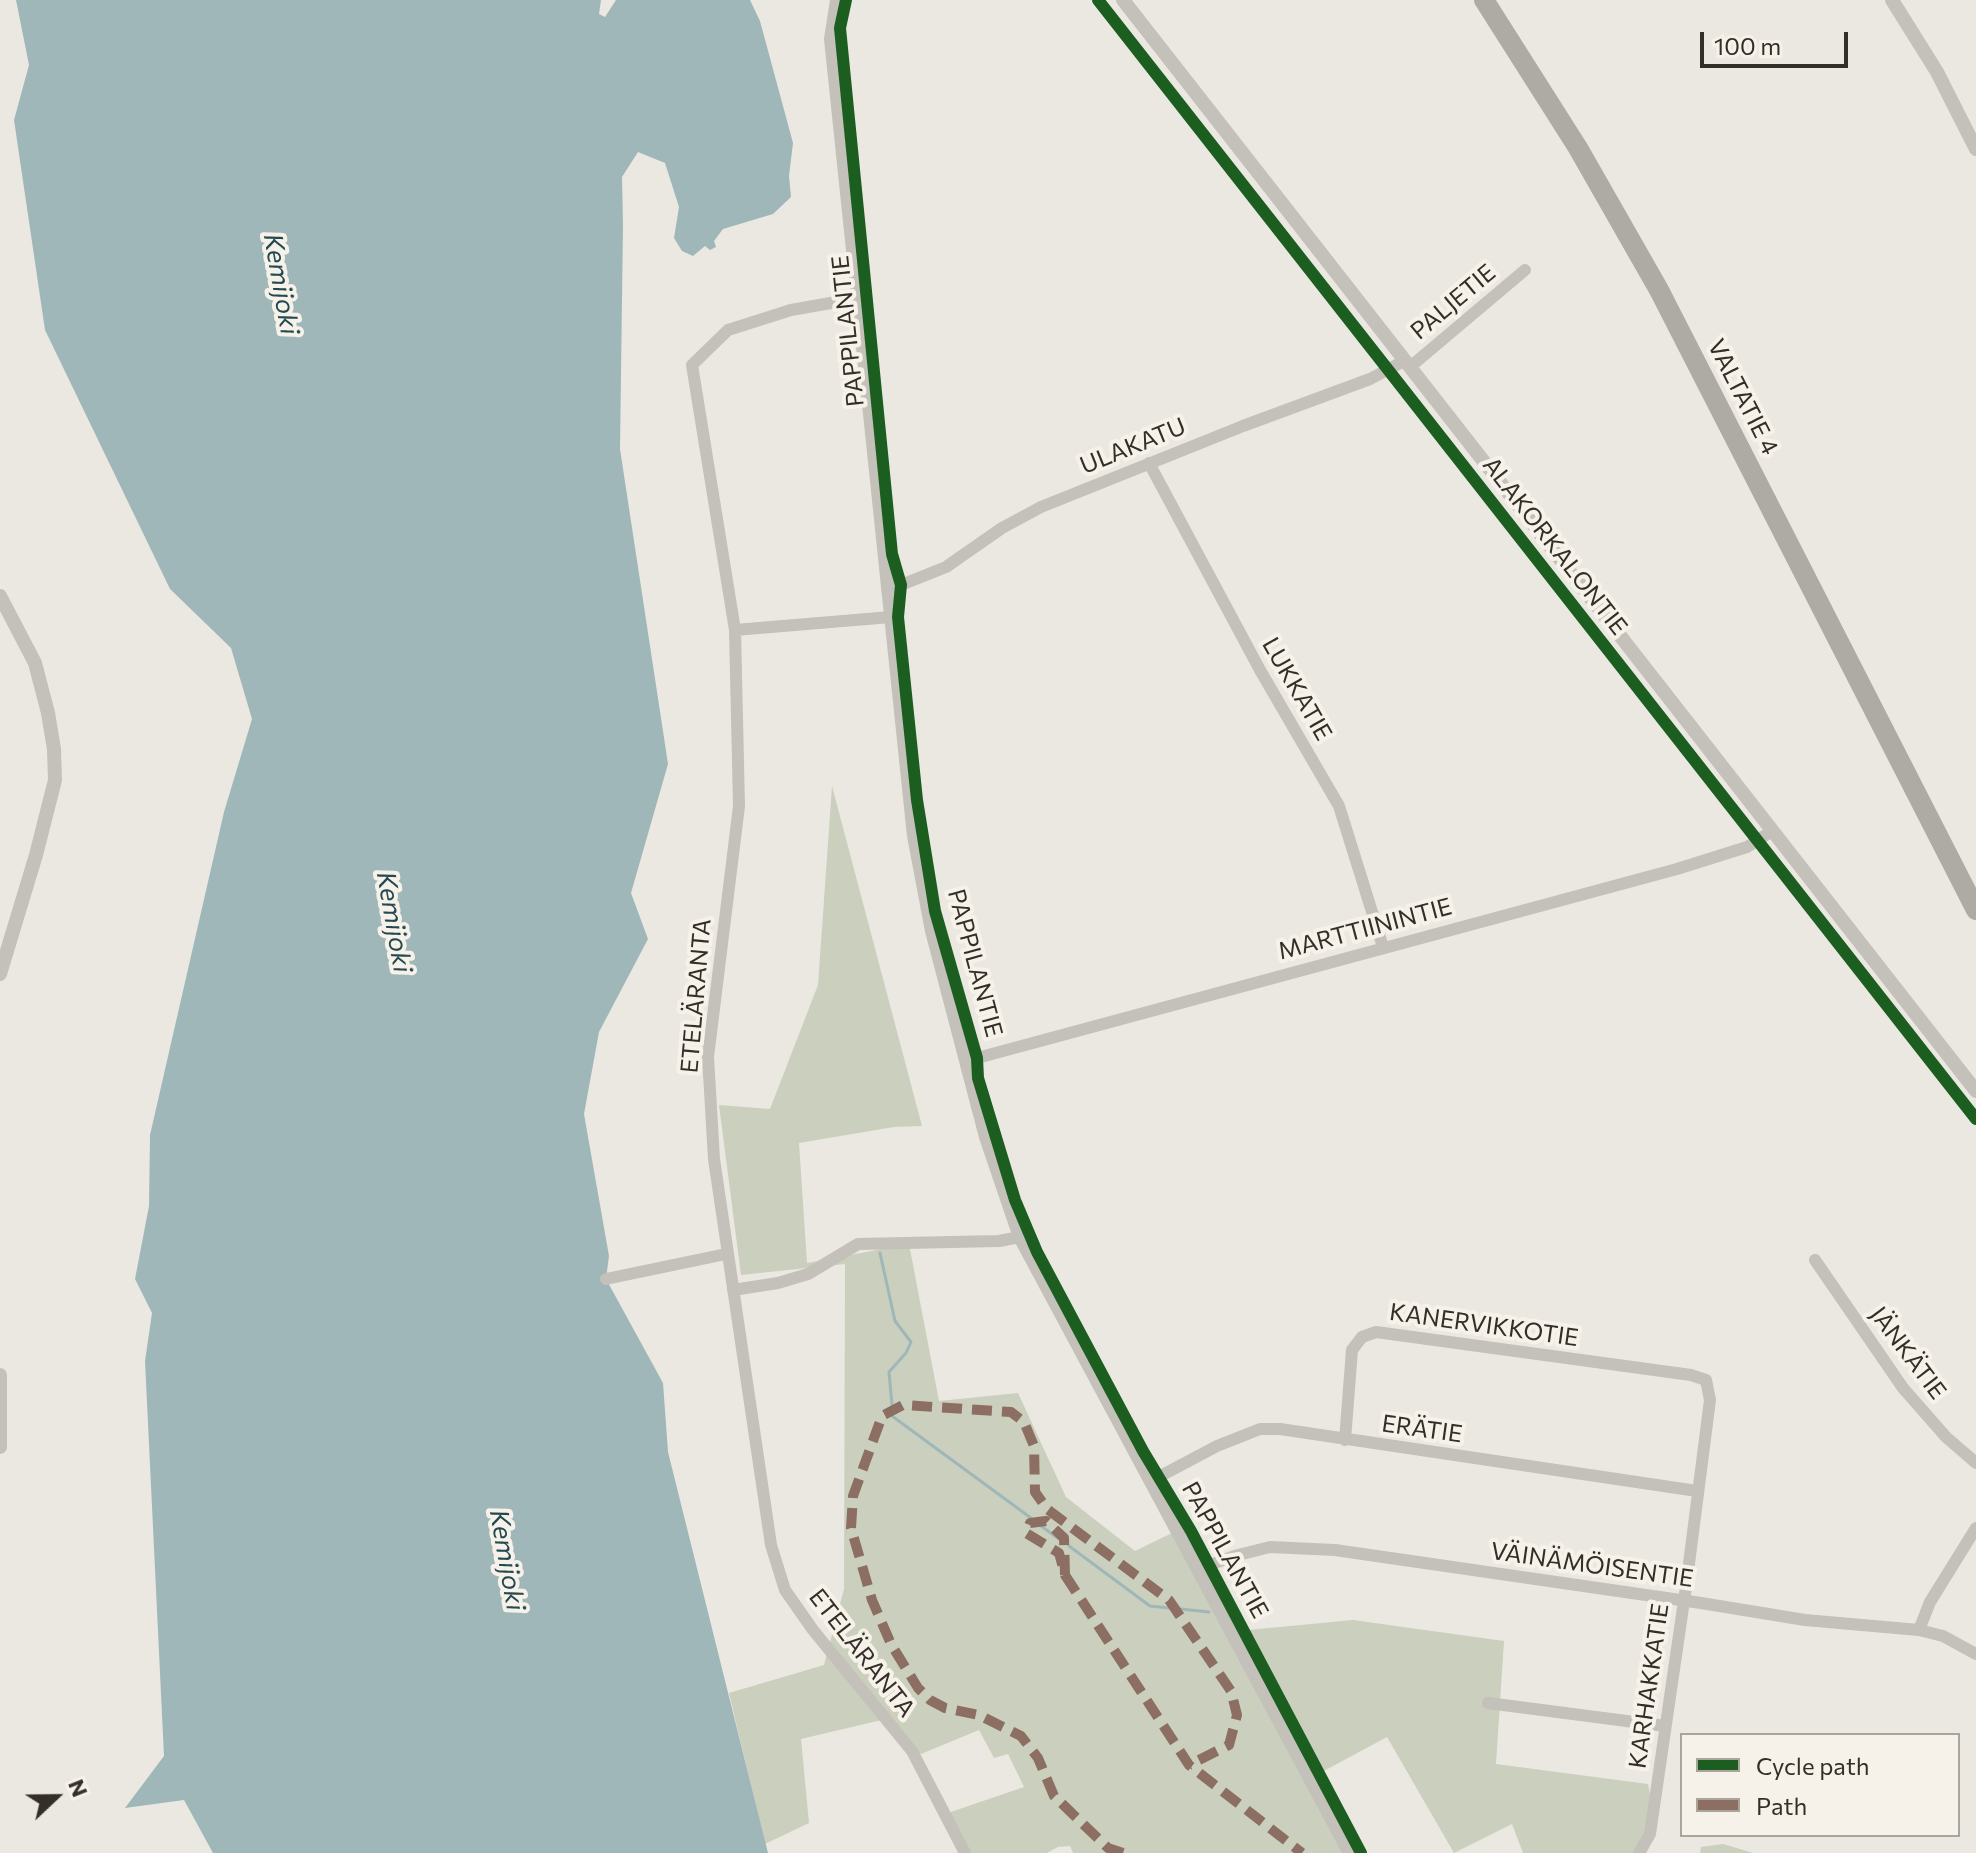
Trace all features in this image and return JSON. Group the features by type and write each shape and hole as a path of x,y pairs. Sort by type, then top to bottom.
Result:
{"highway":[{"name":"VALTATIE 4","path":"1484,0 1578,148 1659,290 1976,910"},
{"name":"VALTATIE 4","path":"1935,830 1976,901"}],"street":[{"name":"PAPPILANTIE","path":"837,0 831,39 914,836 932,931 993,1161 1020,1237 1350,1853"},
{"name":"ALAKORKALONTIE","path":"1123,0 1976,1091"},
{"path":"1892,0 1937,72 1976,149"},
{"name":"PALJETIE","path":"1407,364 1525,270"},
{"name":"ETELÄRANTA","path":"859,298 791,310 728,330 692,365 735,630 739,806 708,1057 714,1159 771,1545 785,1590 813,1630 912,1751 965,1853"},
{"name":"ULAKATU","path":"887,587 901,585 946,567 1002,528 1041,507 1407,364"},
{"name":"LUKKATIE","path":"1149,463 1260,670 1339,806 1383,947"},
{"path":"0,596 35,663 48,713 55,780 0,974"},
{"path":"735,630 891,617"},
{"name":"MARTTIININTIE","path":"966,1061 1677,869 1747,847 1772,831"},
{"path":"733,1290 778,1283 808,1274 858,1244 999,1241 1020,1237"},
{"path":"606,1279 726,1254"},
{"name":"JÄNKÄTIE","path":"1815,1260 1903,1388 1946,1437 1976,1463"},
{"name":"KANERVIKKOTIE","path":"1345,1440 1352,1350 1362,1337 1376,1332 1691,1375 1706,1380"},
{"path":"0,1375 0,1447"},
{"name":"KARHAKKATIE","path":"1639,1853 1650,1834 1710,1400 1706,1380"},
{"name":"ERÄTIE","path":"1151,1481 1217,1446 1260,1429 1280,1429 1697,1491"},
{"path":"1919,1630 1930,1602 1976,1528"},
{"name":"VÄINÄMÖISENTIE","path":"1199,1569 1270,1547 1335,1550 1805,1620 1919,1630 1943,1636 1976,1654"},
{"path":"1488,1703 1665,1726"}],"green space":[{"path":"832,786 922,1126 894,1127 799,1143 807,1263 909,1244 939,1401 1018,1393 1066,1497 1135,1551 1174,1532 1227,1632 1353,1620 1504,1641 1496,1764 1648,1784 1653,1811 1639,1853 1523,1853 1512,1824 1454,1853 1387,1737 1307,1780 1346,1853 1073,1853 1070,1846 1058,1847 1047,1853 965,1853 945,1814 1024,1787 1008,1754 994,1758 979,1730 921,1754 886,1719 801,1739 809,1823 765,1844 729,1693 824,1665 844,1589 845,1264 741,1275 719,1105 770,1109 818,985"},
{"path":"1723,1844 1753,1853 1700,1853 1701,1847"}],"water":[{"name":"Kemijoki","path":"16,0 601,0 599,14 605,17 616,0 750,0 760,21 793,143 789,176 791,197 773,214 723,229 714,241 716,247 710,250 705,246 693,256 682,251 674,238 679,207 665,163 638,152 622,177 620,449 668,764 631,893 648,939 599,1032 584,1114 609,1256 606,1279 663,1383 668,1452 768,1853 213,1853 184,1800 125,1808 164,1756 145,1361 152,1313 135,1279 149,1206 150,1135 224,812 252,719 231,648 170,589 45,330 14,120 29,65"}],"waterway":[{"path":"880,1253 895,1321 911,1342 906,1353 889,1372 892,1405"},
{"path":"892,1416 1031,1518"},
{"path":"1041,1526 1059,1539"},
{"path":"1069,1546 1150,1606 1169,1608"},
{"path":"1181,1609 1209,1612"}],"marked path":[{"path":"1123,1853 1108,1848 1054,1796 1038,1758 1021,1736 979,1715 945,1708 930,1700 918,1688 891,1644 872,1600 851,1528 853,1496 882,1416 903,1405 1011,1412 1024,1422 1034,1446 1035,1492 1047,1509 1169,1600 1231,1691 1237,1715 1229,1745 1189,1765"},
{"path":"1065,1575 1064,1538 1046,1521 1030,1523 1026,1533 1059,1553 1065,1575 1189,1765 1302,1853"}],"cycle path":[{"path":"846,0 840,28 892,554 901,585 898,617 917,800 935,911 977,1058 978,1078 1015,1200 1037,1252 1143,1451 1191,1531 1361,1853"},
{"path":"1098,0 1976,1119"}]}
